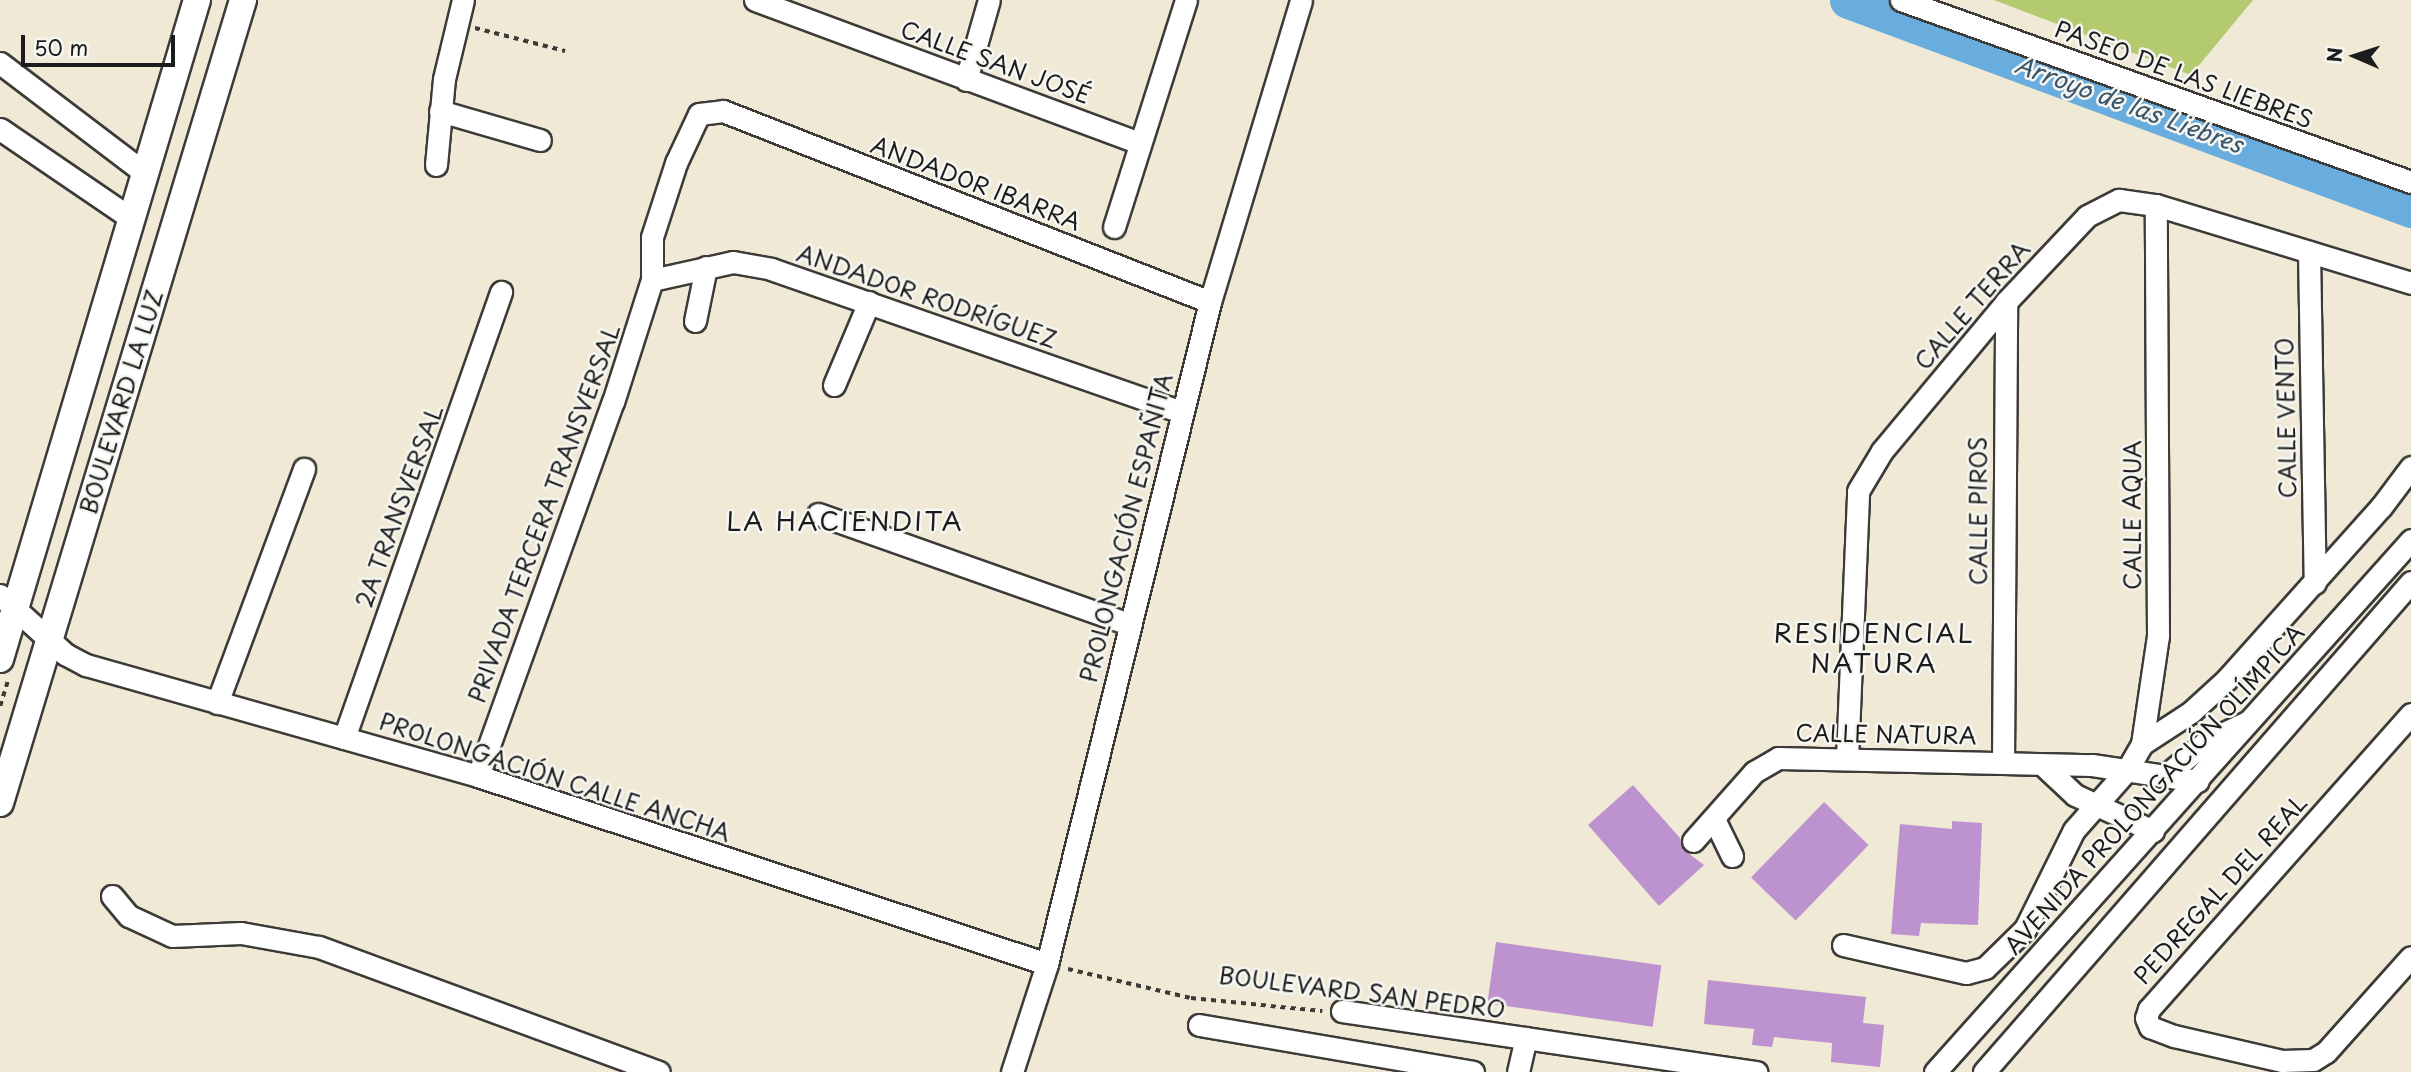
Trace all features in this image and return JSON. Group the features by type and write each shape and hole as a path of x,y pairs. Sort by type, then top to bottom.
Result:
{"main road":[{"name":"BOULEVARD LA LUZ","path":"0,659 8,600 131,219 197,0"},
{"name":"BOULEVARD LA LUZ","path":"0,803 243,0"}],"street":[{"path":"436,165 440,111 463,0"},
{"name":"CALLE SAN JOSÉ","path":"755,0 784,5 966,80 1140,143"},
{"path":"966,80 989,0"},
{"path":"1114,227 1186,0"},
{"name":"PROLONGACIÓN ESPAÑITA","path":"1012,1072 1046,964 1210,302 1301,0"},
{"name":"PASEO DE LAS LIEBRES","path":"1901,0 2411,182"},
{"path":"0,63 145,173"},
{"name":"PRIVADA TERCERA TRANSVERSAL","path":"478,776 613,402 652,273 652,237 694,124 708,110 723,111"},
{"path":"440,111 540,140"},
{"name":"ANDADOR IBARRA","path":"723,111 1210,302"},
{"path":"0,129 131,219"},
{"name":"CALLE TERRA","path":"1847,758 1858,491 1882,451 2006,302 2087,216 2104,205 2119,200 2156,205 2411,283"},
{"name":"CALLE AQUA","path":"2094,806 2127,770 2142,744 2158,636 2156,205"},
{"name":"CALLE VENTO","path":"2309,252 2315,583"},
{"name":"ANDADOR RODRÍGUEZ","path":"652,273 748,264 869,302 1181,412"},
{"path":"695,321 706,267"},
{"name":"2A TRANSVERSAL","path":"344,738 501,292"},
{"path":"834,385 869,302"},
{"name":"CALLE PIROS","path":"2003,762 2006,302"},
{"path":"2142,744 2191,712 2227,679 2315,583 2411,467"},
{"path":"217,703 304,469"},
{"path":"818,514 1129,624"},
{"name":"AVENIDA PROLONGACIÓN OLÍMPICA","path":"1934,1072 2255,718 2411,540"},
{"path":"1984,1072 2411,582"},
{"name":"PROLONGACIÓN CALLE ANCHA","path":"8,600 50,642 86,665 478,776 1046,964"},
{"name":"PEDREGAL DEL REAL","path":"2411,714 2149,1009 2146,1018 2150,1027 2174,1036 2282,1061 2314,1060 2326,1052 2411,957"},
{"path":"2165,776 2207,741 2255,718"},
{"name":"CALLE NATURA","path":"1693,841 1715,821 1766,763 1778,758 2003,762 2127,770 2198,781"},
{"path":"2043,765 2094,806 2152,831"},
{"path":"1843,945 1966,973 1985,968 2018,937 2043,900 2074,830 2094,806"},
{"path":"1715,821 1732,856"},
{"path":"112,896 129,916 172,936 255,934 319,947 659,1072"},
{"path":"2081,911 2105,933"},
{"name":"BOULEVARD SAN PEDRO","path":"1342,1011 1757,1072"},
{"path":"1199,1025 1442,1070 1472,1072"},
{"path":"1518,1072 1526,1038"}],"path":[{"path":"458,23 565,51"},
{"name":"BOULEVARD SAN PEDRO","path":"1046,964 1203,1000 1342,1011"}],"green space":[{"path":"1994,0 2253,0 2191,75"}],"building":[{"path":"1633,785 1680,838 1684,850 1704,865 1659,906 1588,825"},
{"path":"1824,802 1869,845 1796,921 1751,878"},
{"path":"1952,821 1982,823 1978,925 1921,923 1919,936 1891,934 1900,824 1952,829"},
{"path":"1496,942 1661,965 1653,1027 1487,1003"},
{"path":"1708,980 1866,997 1863,1023 1884,1025 1880,1067 1831,1062 1832,1043 1774,1037 1772,1047 1752,1045 1754,1029 1704,1024"}],"waterway":[{"name":"Arroyo de las Liebres","path":"1848,0 2411,209"}],"district":[{"name":"LA HACIENDITA","path":"845,521"},
{"name":"RESIDENCIAL NATURA","path":"1874,648"}]}
